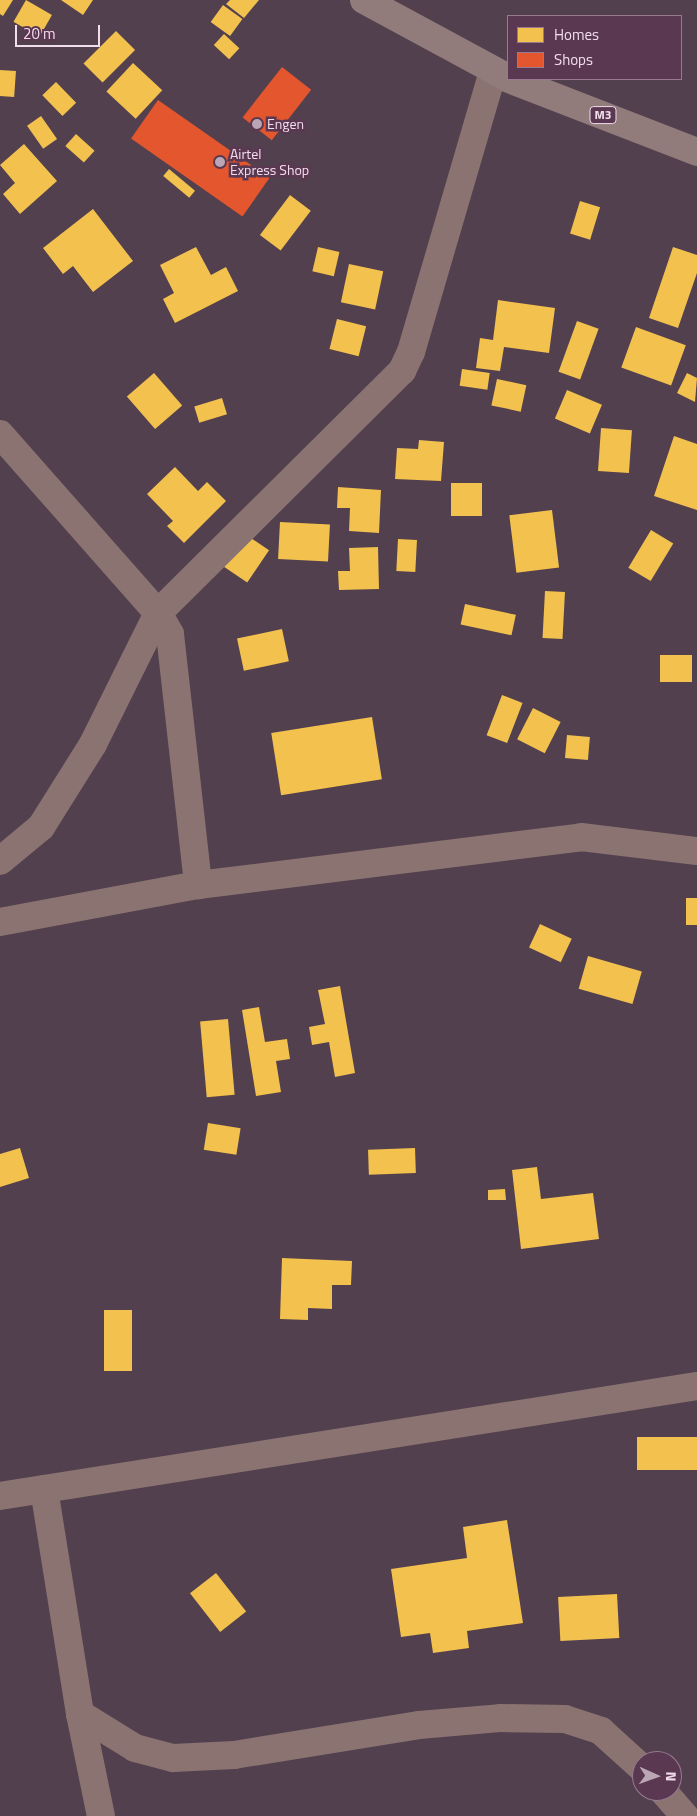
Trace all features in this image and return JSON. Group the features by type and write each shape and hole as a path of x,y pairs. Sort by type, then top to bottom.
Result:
{"highway":[{"name":"M3","path":"364,0 503,77"},
{"name":"M3","path":"511,80 697,152"}],"street":[{"path":"0,861 41,827 92,744 158,613 402,371 411,352 503,77"},
{"path":"0,434 158,613 170,634 174,655 198,885"},
{"path":"0,922 198,885 581,837 697,851"},
{"path":"0,1496 697,1386"},
{"path":"44,1489 80,1714 102,1816"},
{"path":"80,1714 135,1748 174,1758 234,1755 419,1725 500,1718 566,1719 601,1730 632,1759"},
{"path":"672,1801 685,1816"}],"building: Homes":[{"path":"0,0 13,0 3,16 0,14"},
{"path":"26,0 52,15 39,37 14,22"},
{"path":"61,0 93,0 83,15"},
{"path":"230,0 259,0 244,18 226,4"},
{"path":"223,5 242,19 230,36 211,22"},
{"path":"116,31 135,50 103,83 83,64"},
{"path":"224,34 239,48 229,59 214,45"},
{"path":"133,63 162,90 136,119 106,92"},
{"path":"0,70 16,71 14,97 0,96"},
{"path":"56,82 76,103 62,116 42,95"},
{"path":"41,116 57,139 43,149 27,126"},
{"path":"76,134 95,151 84,163 65,146"},
{"path":"24,144 57,181 20,214 3,194 15,183 0,165"},
{"path":"169,169 195,191 189,198 163,176"},
{"path":"290,195 311,211 281,251 260,235"},
{"path":"580,201 600,207 590,240 570,234"},
{"path":"93,209 133,261 93,292 73,266 63,274 43,248"},
{"path":"196,247 211,275 226,267 238,291 175,323 163,299 174,293 160,265"},
{"path":"318,247 339,252 334,276 312,271"},
{"path":"673,247 697,255 697,273 678,328 649,318"},
{"path":"349,264 383,271 375,309 341,302"},
{"path":"498,300 555,308 549,353 504,347 500,371 476,368 480,338 493,340"},
{"path":"337,319 366,326 359,356 330,349"},
{"path":"577,321 599,329 580,380 559,372"},
{"path":"636,327 686,345 671,386 621,367"},
{"path":"462,369 490,373 487,390 460,386"},
{"path":"154,373 182,405 155,429 127,397"},
{"path":"687,373 697,378 695,402 677,393"},
{"path":"497,379 526,385 521,412 491,405"},
{"path":"567,390 602,405 590,433 555,419"},
{"path":"222,398 227,414 199,423 194,406"},
{"path":"601,428 632,430 629,473 598,471"},
{"path":"674,436 697,444 697,510 654,496"},
{"path":"419,440 444,442 441,481 395,479 397,448 418,449"},
{"path":"175,467 198,491 207,482 226,501 184,543 167,526 173,521 147,494"},
{"path":"451,483 482,483 482,516 451,516"},
{"path":"338,487 381,490 379,533 349,531 350,508 337,508"},
{"path":"552,510 559,568 516,573 509,515"},
{"path":"280,522 330,525 328,562 278,559"},
{"path":"651,530 673,543 651,581 628,568"},
{"path":"245,534 269,550 247,583 223,566"},
{"path":"398,539 417,540 415,572 396,571"},
{"path":"378,547 379,589 339,590 338,571 350,571 349,548"},
{"path":"545,591 565,592 563,639 543,638"},
{"path":"465,604 516,615 511,635 461,625"},
{"path":"282,629 289,661 244,671 237,639"},
{"path":"660,655 692,655 692,682 660,682"},
{"path":"502,695 523,703 507,743 487,735"},
{"path":"533,708 561,722 545,753 517,739"},
{"path":"372,717 382,779 281,795 271,733"},
{"path":"567,735 590,737 588,760 565,758"},
{"path":"686,898 697,898 697,925 686,925"},
{"path":"540,924 572,939 561,962 529,948"},
{"path":"588,956 642,971 632,1004 579,989"},
{"path":"340,986 355,1073 335,1077 329,1042 312,1045 309,1027 325,1024 318,990"},
{"path":"259,1007 265,1042 287,1039 290,1059 276,1061 281,1092 256,1096 242,1010"},
{"path":"228,1019 235,1095 207,1097 200,1021"},
{"path":"208,1123 241,1128 236,1155 204,1150"},
{"path":"20,1148 29,1178 0,1187 0,1154"},
{"path":"415,1148 416,1173 369,1175 368,1150"},
{"path":"537,1167 541,1199 593,1193 599,1239 521,1249 512,1170"},
{"path":"505,1189 506,1200 488,1200 488,1190"},
{"path":"282,1258 352,1261 351,1285 332,1285 332,1309 308,1308 308,1320 280,1319"},
{"path":"104,1310 132,1310 132,1371 104,1371"},
{"path":"637,1437 697,1437 697,1470 637,1470"},
{"path":"507,1520 523,1623 467,1631 469,1648 433,1653 430,1633 401,1637 391,1569 467,1558 463,1527"},
{"path":"216,1573 246,1612 220,1632 190,1593"},
{"path":"617,1594 619,1638 560,1641 558,1597"}],"building: Shops":[{"path":"282,67 311,90 272,140 243,117"},
{"path":"158,100 269,178 242,217 131,139"}],"place":[{"name":"Engen","path":"257,124"},
{"name":"Airtel Express Shop","path":"220,162"}]}
